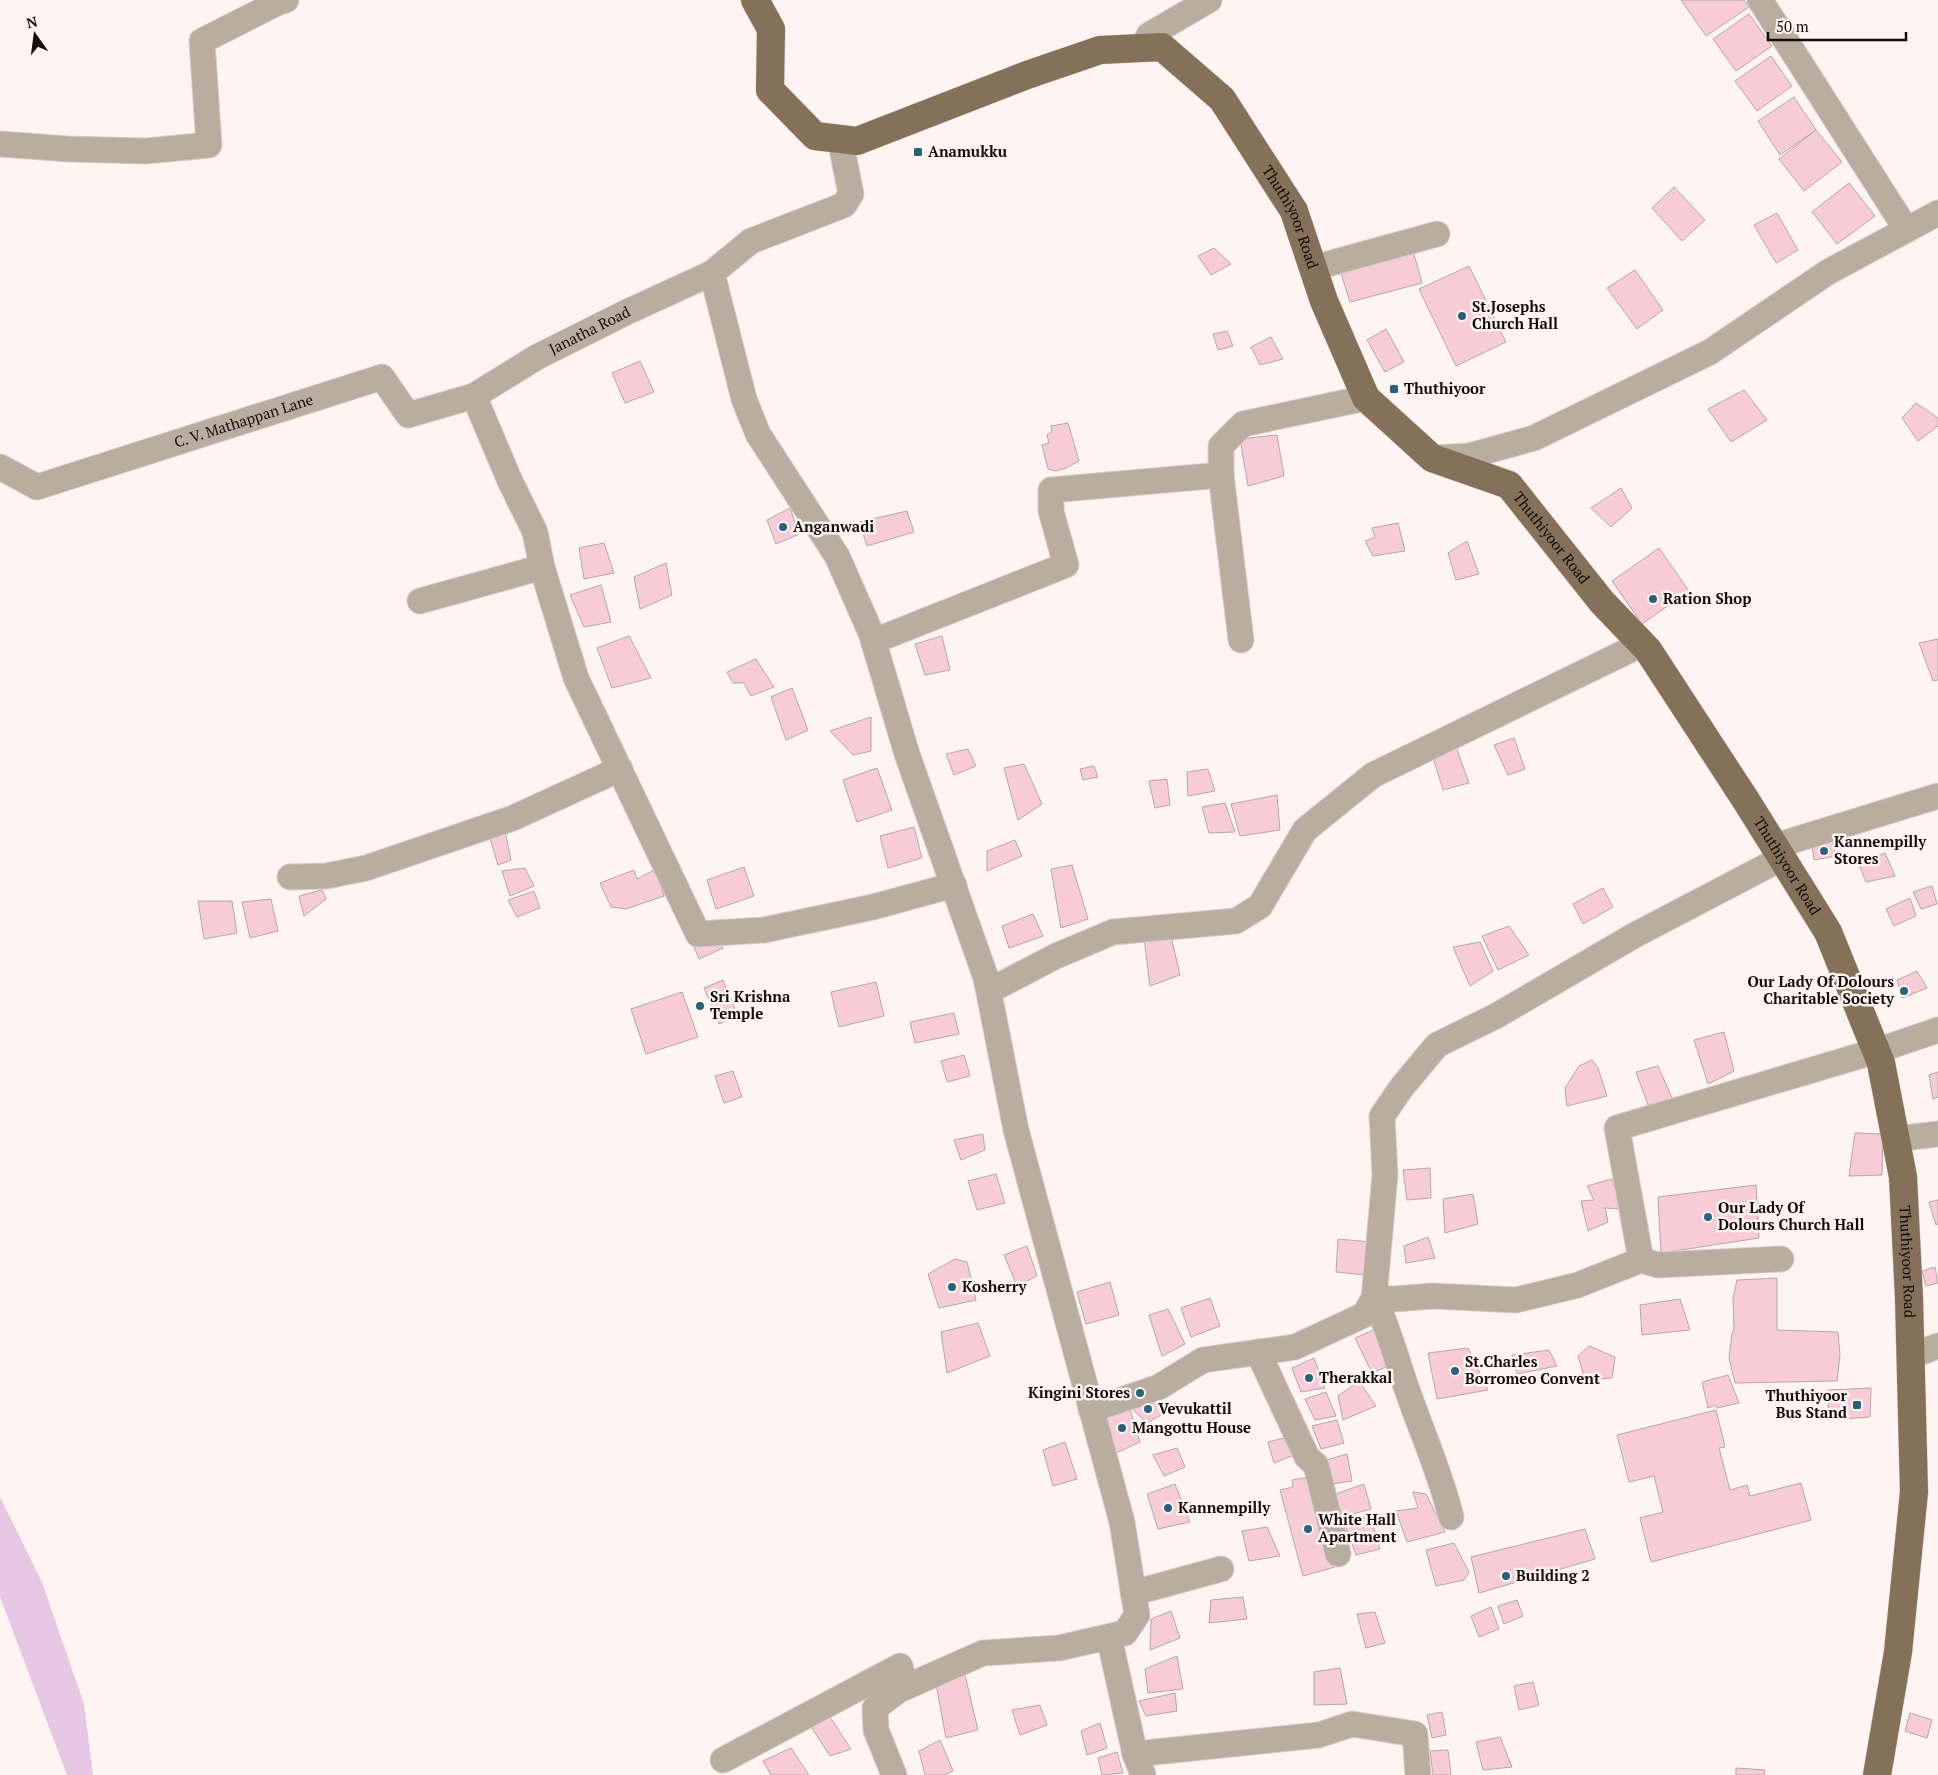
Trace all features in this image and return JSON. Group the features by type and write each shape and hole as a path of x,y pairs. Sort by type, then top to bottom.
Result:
{"main road":[{"name":"Thuthiyoor Road","path":"755,0 771,29 770,90 815,136 857,141 1027,75 1100,50 1162,47 1222,100 1294,211 1324,300 1366,398 1432,458 1509,485 1602,602 1653,658 1778,852 1828,932 1881,1063 1903,1176 1914,1429 1914,1492 1898,1652 1877,1775"}],"street":[{"path":"0,144 68,149 146,151 209,145 202,41 286,0"},
{"path":"1143,48 1149,35 1209,0"},
{"path":"1760,0 1906,229"},
{"name":"Janatha Road","path":"474,396 537,357 627,312 712,273 751,241 844,205 851,194 840,139"},
{"path":"1432,458 1469,456 1534,438 1710,352 1828,272 1938,213"},
{"path":"1313,268 1437,234"},
{"path":"712,273 744,399 758,434 837,556 874,640 907,754 986,978 1016,1130 1122,1522 1137,1615 1125,1633 1059,1648 983,1653 899,1690 875,1708 876,1730 894,1775"},
{"name":"C. V. Mathappan Lane","path":"0,467 37,487 382,378 408,415 474,396"},
{"path":"474,396 510,481 535,532 542,567 576,678 698,934 764,930 873,907 954,885"},
{"path":"1241,640 1222,475 1221,446 1243,424 1366,398"},
{"path":"874,640 1066,566 1051,511 1051,490 1222,475"},
{"path":"420,601 542,567"},
{"path":"989,992 1056,956 1113,932 1236,921 1260,906 1305,830 1373,775 1642,644"},
{"path":"290,876 326,876 366,868 513,818 620,770"},
{"path":"1091,1410 1159,1387 1203,1360 1295,1347 1364,1315 1374,1298 1385,1174 1382,1116 1402,1087 1437,1045 1496,1016 1778,852 1938,796"},
{"path":"1641,1260 1617,1128 1876,1052 1938,1030"},
{"path":"1896,1139 1938,1134"},
{"path":"1374,1298 1394,1299 1433,1296 1516,1300 1578,1285 1641,1260 1658,1265 1781,1259"},
{"path":"1374,1298 1383,1317 1408,1394 1444,1486 1451,1517"},
{"path":"1910,1356 1938,1346"},
{"path":"1258,1352 1307,1457 1316,1466 1338,1554"},
{"path":"1133,1593 1192,1586 1221,1570"},
{"path":"1109,1637 1139,1764 1319,1735 1352,1724 1415,1734 1418,1775"},
{"path":"723,1760 900,1666 906,1687"}],"shaded area":[{"path":"0,1497 42,1582 84,1704 93,1775 67,1775 0,1597"}],"building":[{"path":"1681,0 1744,0 1749,7 1706,36"},
{"path":"1749,14 1772,46 1736,71 1713,39"},
{"path":"1771,56 1792,86 1757,111 1735,81"},
{"path":"1794,97 1816,130 1780,155 1758,121"},
{"path":"1816,130 1842,162 1804,191 1779,159"},
{"path":"1849,183 1875,216 1837,244 1812,212"},
{"path":"1674,187 1705,220 1682,241 1652,208"},
{"path":"1777,213 1798,250 1776,263 1754,225"},
{"path":"1412,247 1422,283 1350,302 1339,267"},
{"path":"1214,248 1231,264 1211,275 1198,256"},
{"name":"St.Josephs Church Hall","path":"1469,266 1506,342 1456,366 1419,289"},
{"path":"1635,270 1663,310 1637,329 1607,288"},
{"path":"1386,329 1404,362 1385,372 1367,340"},
{"path":"1227,331 1233,346 1218,350 1213,334"},
{"path":"1271,337 1283,359 1260,365 1251,347"},
{"path":"640,361 654,392 625,403 612,373"},
{"path":"1744,390 1767,420 1731,442 1708,409"},
{"path":"1916,403 1938,418 1938,426 1918,441 1902,418"},
{"path":"1068,423 1079,461 1056,471 1048,469 1042,445 1049,443 1047,435 1052,432 1051,426"},
{"path":"1277,435 1284,476 1248,486 1240,439"},
{"path":"1621,488 1632,508 1611,527 1591,508"},
{"name":"Anganwadi","path":"790,508 799,534 776,544 767,520"},
{"path":"907,511 914,532 867,546 859,522"},
{"path":"1398,523 1405,551 1373,556 1365,541 1375,537 1372,528"},
{"path":"1467,541 1479,574 1456,580 1448,553"},
{"path":"604,543 614,573 584,579 579,548"},
{"path":"1659,548 1689,591 1642,624 1612,581"},
{"path":"666,563 672,595 640,609 634,577"},
{"path":"601,585 611,622 584,627 570,595"},
{"path":"629,636 651,678 612,688 597,648"},
{"path":"942,636 950,670 925,675 915,644"},
{"path":"1938,639 1938,680 1933,681 1919,643"},
{"path":"756,659 774,687 751,696 744,683 733,683 727,672"},
{"path":"792,688 808,730 786,740 771,697"},
{"path":"871,717 871,751 853,755 830,731"},
{"path":"1514,738 1525,769 1508,775 1494,745"},
{"path":"1455,744 1469,783 1443,790 1432,754"},
{"path":"968,749 976,766 954,775 946,754"},
{"path":"1024,764 1042,804 1018,820 1004,768"},
{"path":"1094,766 1098,777 1083,780 1080,769"},
{"path":"877,768 892,810 857,822 843,780"},
{"path":"1208,769 1215,791 1188,796 1187,772"},
{"path":"1167,779 1170,805 1155,808 1149,781"},
{"path":"1277,795 1280,830 1240,836 1231,804"},
{"path":"1225,803 1235,832 1209,833 1202,807"},
{"path":"914,827 922,858 888,868 880,836"},
{"path":"505,831 511,860 498,865 489,835"},
{"path":"1015,840 1022,856 987,871 987,851"},
{"name":"Kannempilly Stores","path":"1832,840 1836,856 1814,860 1812,846"},
{"path":"1885,853 1895,876 1866,882 1858,862"},
{"path":"1072,865 1088,919 1061,928 1051,869"},
{"path":"744,867 754,896 716,909 707,880"},
{"path":"525,868 534,886 510,896 502,871"},
{"path":"656,869 664,896 626,909 611,907 600,883 634,870 637,879"},
{"path":"1932,886 1937,904 1921,909 1913,892"},
{"path":"1603,888 1613,907 1583,924 1573,904"},
{"path":"322,890 326,899 304,916 299,896"},
{"path":"534,891 540,908 517,917 508,900"},
{"path":"1910,898 1916,916 1894,926 1886,909"},
{"path":"271,899 278,931 250,938 242,902"},
{"path":"198,901 232,901 237,933 204,939"},
{"path":"1033,914 1043,936 1009,948 1002,926"},
{"path":"1509,926 1529,955 1498,970 1482,936"},
{"path":"717,933 723,948 699,959 693,944"},
{"path":"1171,936 1180,975 1150,986 1144,938"},
{"path":"1480,942 1493,971 1470,986 1453,947"},
{"path":"1917,971 1927,988 1902,998 1897,980"},
{"path":"723,980 738,1016 719,1024 704,988"},
{"path":"876,982 884,1016 839,1027 831,992"},
{"path":"682,992 698,1037 646,1054 631,1009"},
{"path":"954,1013 959,1034 915,1043 910,1022"},
{"path":"1724,1032 1734,1071 1708,1084 1694,1040"},
{"path":"964,1055 970,1076 947,1082 941,1061"},
{"path":"1592,1060 1598,1068 1607,1096 1567,1106 1565,1088 1579,1066"},
{"path":"1658,1066 1673,1100 1648,1105 1636,1072"},
{"path":"733,1071 742,1097 724,1103 715,1076"},
{"path":"1938,1072 1938,1097 1933,1099 1929,1075"},
{"path":"1855,1133 1883,1134 1882,1175 1849,1176"},
{"path":"983,1134 985,1150 961,1160 954,1140"},
{"path":"1430,1168 1431,1198 1407,1200 1403,1170"},
{"path":"996,1174 1005,1203 977,1210 968,1181"},
{"path":"1612,1179 1621,1209 1605,1208 1608,1222 1588,1231 1581,1201 1594,1200 1587,1186"},
{"name":"Our Lady Of Dolours Church Hall","path":"1756,1185 1759,1238 1661,1253 1658,1197"},
{"path":"1473,1194 1478,1224 1445,1233 1443,1199"},
{"path":"1938,1200 1938,1224 1936,1225 1929,1202"},
{"path":"1428,1237 1435,1258 1406,1263 1404,1246"},
{"path":"1338,1239 1371,1242 1366,1275 1336,1272"},
{"path":"1027,1246 1037,1276 1017,1286 1004,1255"},
{"name":"Kosherry","path":"955,1259 967,1262 976,1300 939,1308 928,1274"},
{"path":"1935,1267 1938,1283 1926,1286 1922,1271"},
{"path":"1777,1278 1777,1330 1838,1332 1840,1355 1837,1381 1735,1383 1729,1358 1734,1329 1733,1299 1737,1280"},
{"path":"1110,1282 1119,1315 1086,1324 1077,1292"},
{"path":"1210,1298 1220,1326 1191,1337 1181,1308"},
{"path":"1680,1299 1690,1330 1642,1335 1640,1305"},
{"path":"1168,1309 1185,1344 1162,1356 1149,1315"},
{"path":"978,1323 990,1356 947,1373 941,1332"},
{"path":"1378,1328 1393,1364 1372,1373 1355,1338"},
{"path":"1589,1346 1615,1357 1612,1378 1585,1380 1578,1356"},
{"name":"St.Charles Borromeo Convent","path":"1468,1348 1488,1390 1437,1399 1428,1353"},
{"path":"1549,1350 1557,1366 1517,1374 1512,1355"},
{"name":"Therakkal","path":"1314,1358 1325,1388 1301,1392 1292,1368"},
{"path":"1728,1375 1739,1403 1717,1408 1716,1405 1708,1408 1702,1382"},
{"path":"1359,1381 1376,1406 1343,1420 1338,1396"},
{"path":"1871,1388 1870,1417 1828,1420 1828,1390"},
{"path":"1326,1392 1336,1416 1315,1420 1305,1399"},
{"name":"Vevukattil","path":"1153,1396 1166,1412 1147,1423 1129,1406"},
{"name":"Mangottu House","path":"1129,1406 1140,1442 1116,1453 1103,1414"},
{"path":"1716,1410 1725,1447 1719,1448 1730,1490 1747,1485 1750,1496 1801,1483 1811,1520 1651,1562 1640,1518 1663,1512 1654,1476 1629,1482 1617,1435"},
{"path":"1337,1420 1344,1443 1321,1449 1312,1426"},
{"path":"1291,1436 1299,1453 1274,1463 1268,1442"},
{"path":"1065,1442 1077,1479 1053,1486 1043,1450"},
{"name":"Kannempilly","path":"1177,1448 1185,1467 1164,1476 1153,1455"},
{"path":"1347,1454 1352,1481 1332,1484 1323,1461"},
{"name":"White Hall Apartment","path":"1316,1476 1335,1567 1303,1576 1280,1490 1293,1487 1292,1480"},
{"name":"Kannempilly","path":"1175,1484 1190,1522 1158,1529 1147,1494"},
{"path":"1364,1484 1371,1509 1338,1518 1330,1496"},
{"path":"1413,1492 1426,1494 1445,1532 1407,1542 1396,1511 1418,1508"},
{"path":"1370,1515 1380,1549 1356,1555 1344,1523"},
{"name":"Kannempilly","path":"1267,1527 1280,1556 1249,1561 1242,1531"},
{"name":"Building 2","path":"1585,1529 1595,1559 1479,1593 1471,1557"},
{"path":"1454,1543 1469,1572 1464,1580 1436,1586 1426,1550"},
{"path":"1243,1597 1247,1619 1209,1623 1211,1600"},
{"path":"1517,1600 1523,1616 1504,1624 1498,1606"},
{"path":"1491,1607 1499,1629 1479,1637 1471,1616"},
{"path":"1171,1611 1180,1638 1150,1650 1151,1619"},
{"path":"1375,1612 1385,1643 1366,1648 1357,1614"},
{"path":"1177,1656 1183,1689 1148,1693 1145,1669"},
{"path":"1340,1668 1347,1704 1314,1705 1314,1672"},
{"path":"965,1675 978,1730 946,1738 936,1684"},
{"path":"1533,1682 1539,1705 1519,1710 1514,1686"},
{"path":"1175,1693 1177,1711 1146,1716 1139,1701"},
{"path":"1040,1705 1047,1725 1020,1735 1012,1710"},
{"path":"1442,1712 1446,1735 1432,1738 1427,1715"},
{"path":"1910,1713 1932,1720 1927,1738 1905,1731"},
{"path":"828,1714 851,1749 830,1756 810,1725"},
{"path":"1100,1723 1107,1748 1087,1755 1081,1731"},
{"path":"1500,1737 1512,1767 1483,1770 1476,1742"},
{"path":"940,1740 953,1771 945,1775 925,1775 919,1751"},
{"path":"791,1748 809,1775 771,1775 763,1761"},
{"path":"1448,1750 1451,1775 1433,1775 1430,1751"},
{"path":"1117,1752 1123,1773 1102,1775 1098,1758"},
{"path":"1736,1768 1765,1770 1764,1775 1736,1775"}],"place":[{"name":"Anamukku","path":"918,152"},
{"name":"St.Josephs Church Hall","path":"1462,316"},
{"name":"Thuthiyoor","path":"1394,389"},
{"name":"Anganwadi","path":"783,527"},
{"name":"Ration Shop","path":"1653,599"},
{"name":"Kannempilly Stores","path":"1824,851"},
{"name":"Our Lady Of Dolours Charitable Society","path":"1904,991"},
{"name":"Sri Krishna Temple","path":"700,1006"},
{"name":"Our Lady Of Dolours Church Hall","path":"1708,1217"},
{"name":"Kosherry","path":"952,1287"},
{"name":"St.Charles Borromeo Convent","path":"1455,1371"},
{"name":"Therakkal","path":"1309,1378"},
{"name":"Kingini Stores","path":"1140,1393"},
{"name":"Thuthiyoor Bus Stand","path":"1857,1405"},
{"name":"Vevukattil","path":"1148,1409"},
{"name":"Mangottu House","path":"1122,1428"},
{"name":"Kannempilly","path":"1168,1508"},
{"name":"White Hall Apartment","path":"1308,1529"},
{"name":"Building 2","path":"1506,1576"}]}
